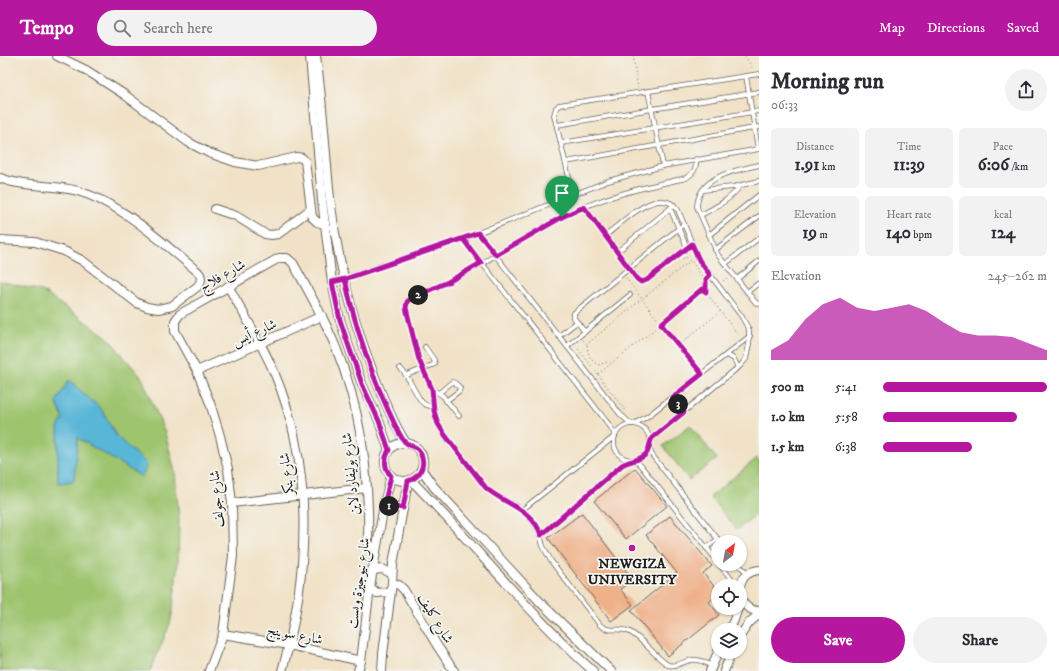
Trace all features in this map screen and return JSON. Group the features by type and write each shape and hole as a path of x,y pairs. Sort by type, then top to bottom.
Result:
{"street":[{"path":"57,56 86,70 126,95 188,142 209,153 235,162 258,166 302,158 305,161 312,218 325,224"},
{"path":"310,56 325,224 332,282 340,320 347,341 362,384 379,421 389,450"},
{"path":"316,56 330,199 345,279 364,350 393,420 406,443"},
{"path":"0,178 12,182 77,191 110,204 197,271 201,277 201,282 196,288 172,306 158,309 147,307 136,303 83,261 64,251 35,242 0,240"},
{"path":"215,209 236,216 265,234 271,236 282,231 311,209"},
{"name":"شارع فلاج","path":"175,331 175,322 180,314 228,286 279,258 287,258 293,263"},
{"name":"شارع بوليفارد لاين","path":"293,263 322,316 336,349 353,401 363,448 368,488 368,541 370,546 376,548"},
{"name":"شارع بنكر","path":"228,286 260,343 274,372 288,415 300,466 303,536 301,574 296,612 282,671"},
{"name":"شارع أيس","path":"197,371 322,316"},
{"name":"شارع جولف","path":"175,331 197,371 210,403 228,469 232,503 233,556 223,634 209,671"},
{"path":"379,421 389,422 393,420"},
{"path":"406,443 414,446 420,452 423,461 422,470 410,480 397,480 391,476 386,468 386,454 396,445 406,443"},
{"path":"422,470 434,487 542,604 611,671"},
{"name":"شارع نيوجيزة ويست","path":"358,671 361,661 372,570 391,476"},
{"path":"382,671 392,586 393,559 410,480"},
{"path":"410,480 510,589 555,636 592,671"},
{"path":"232,503 302,494 368,488"},
{"path":"384,505 403,508"},
{"path":"368,514 382,517"},
{"path":"372,570 383,569 392,574"},
{"path":"743,579 755,570"},
{"name":"شارع كليف","path":"392,586 399,585 404,590 454,671"},
{"path":"370,587 378,593 387,592 392,586"},
{"path":"747,607 759,613 747,626"},
{"name":"شارع سوينج","path":"223,634 289,645 361,661"},
{"path":"724,671 729,659"}],"lane":[{"path":"573,194 554,112 559,105 759,74"},
{"path":"332,282 345,279 463,239 573,194 626,175 696,159 758,149 757,127 752,112 746,76"},
{"path":"648,91 664,166"},
{"path":"557,125 652,108 759,92"},
{"path":"561,143 759,111"},
{"path":"566,162 757,127"},
{"path":"696,159 693,172 686,178 629,191 584,207 562,217 448,282 411,298 407,302 406,308 419,360 432,389 435,417 441,430 486,488 495,495 522,510 538,527 543,546 551,561 600,625 607,629 631,633 668,665 679,665 692,660 697,660 711,668"},
{"path":"759,165 736,170 712,180 703,190 698,199 697,207 715,250 747,292 756,303 759,304"},
{"path":"703,190 740,186 759,181"},
{"path":"700,215 721,204 735,193 740,186"},
{"path":"709,235 759,196"},
{"path":"605,236 646,205 661,200 668,201 674,205 684,224 699,260 746,323 750,336 746,359 738,368 658,433 650,442"},
{"path":"618,252 674,205"},
{"path":"584,207 639,281 644,282 692,244"},
{"path":"670,208 687,248"},
{"path":"715,250 759,216"},
{"path":"585,332 574,316 576,311 684,224"},
{"path":"478,233 620,414 632,424 647,431 650,442 649,448 645,455 622,465 541,535"},
{"path":"725,264 759,238"},
{"path":"463,239 605,420 615,436 614,445 617,452 623,458 633,460 711,554"},
{"path":"737,279 759,262"},
{"path":"747,292 759,283"},
{"path":"567,346 630,295"},
{"path":"559,336 577,322"},
{"path":"522,510 615,436 620,429 648,416 750,336"},
{"path":"407,375 434,365 435,363 425,347"},
{"path":"727,355 736,362 738,368"},
{"path":"400,368 407,375 421,401 425,405 434,407"},
{"path":"439,393 452,382 455,382 460,388 459,391 446,401"},
{"path":"432,389 439,393 459,416"},
{"path":"649,448 652,455 714,535"},
{"path":"706,548 711,545"},
{"path":"725,571 732,579"},
{"path":"679,665 681,671"}],"path":[{"path":"633,56 639,92"},
{"path":"745,56 750,64 752,75"},
{"path":"597,375 702,289 703,278 692,262 686,257 684,260 678,255"},
{"path":"587,344 690,261"},
{"path":"718,286 732,273"},
{"path":"622,274 702,374"},
{"path":"706,292 706,279 710,275"},
{"path":"702,289 706,292 739,335 740,337 738,339"},
{"path":"679,346 721,311"},
{"path":"573,354 575,345 582,340 587,344 590,358 593,363 598,365 606,362 610,365"},
{"path":"575,345 625,411"},
{"path":"679,392 691,406"},
{"path":"673,397 684,412"}],"green space":[{"path":"0,281 42,291 107,337 142,378 165,433 175,472 179,519 178,563 170,624 150,671 0,671"},
{"path":"690,425 717,459 689,480 663,446"},
{"path":"757,458 759,460 759,512 737,530 710,497"}],"water":[{"path":"69,380 102,410 117,437 147,464 142,477 78,438 74,481 58,483 58,428 63,418 56,402"}],"building":[{"path":"635,468 667,506 626,539 594,501"},
{"path":"582,513 633,580 620,589 633,605 611,621 548,538"},
{"path":"670,516 711,565 711,567 703,573 711,583 711,600 709,602 711,605 711,615 719,615 668,656 631,610 677,573 646,535"}],"place":[{"name":"NEWGIZA UNIVERSITY","path":"632,548"}],"route":[{"path":"562,217 496,255 478,233 463,239 384,266 345,279 332,282 340,320 347,341 362,384 379,421 389,450 386,454 385,463 391,476 384,505 403,508 408,481 419,474 422,470 423,461 418,449 406,443 397,429 384,401 358,333 345,279 463,239 481,263 461,276 411,298 407,302 406,308 419,360 430,384 433,394 435,417 441,430 486,488 526,513 538,527 541,535 622,465 628,461 638,459 645,455 648,452 652,438 684,412 673,397 702,374 661,324 702,289 706,292 706,279 710,275 699,260 692,244 647,280 641,282 637,279 584,207 562,217"}]}
